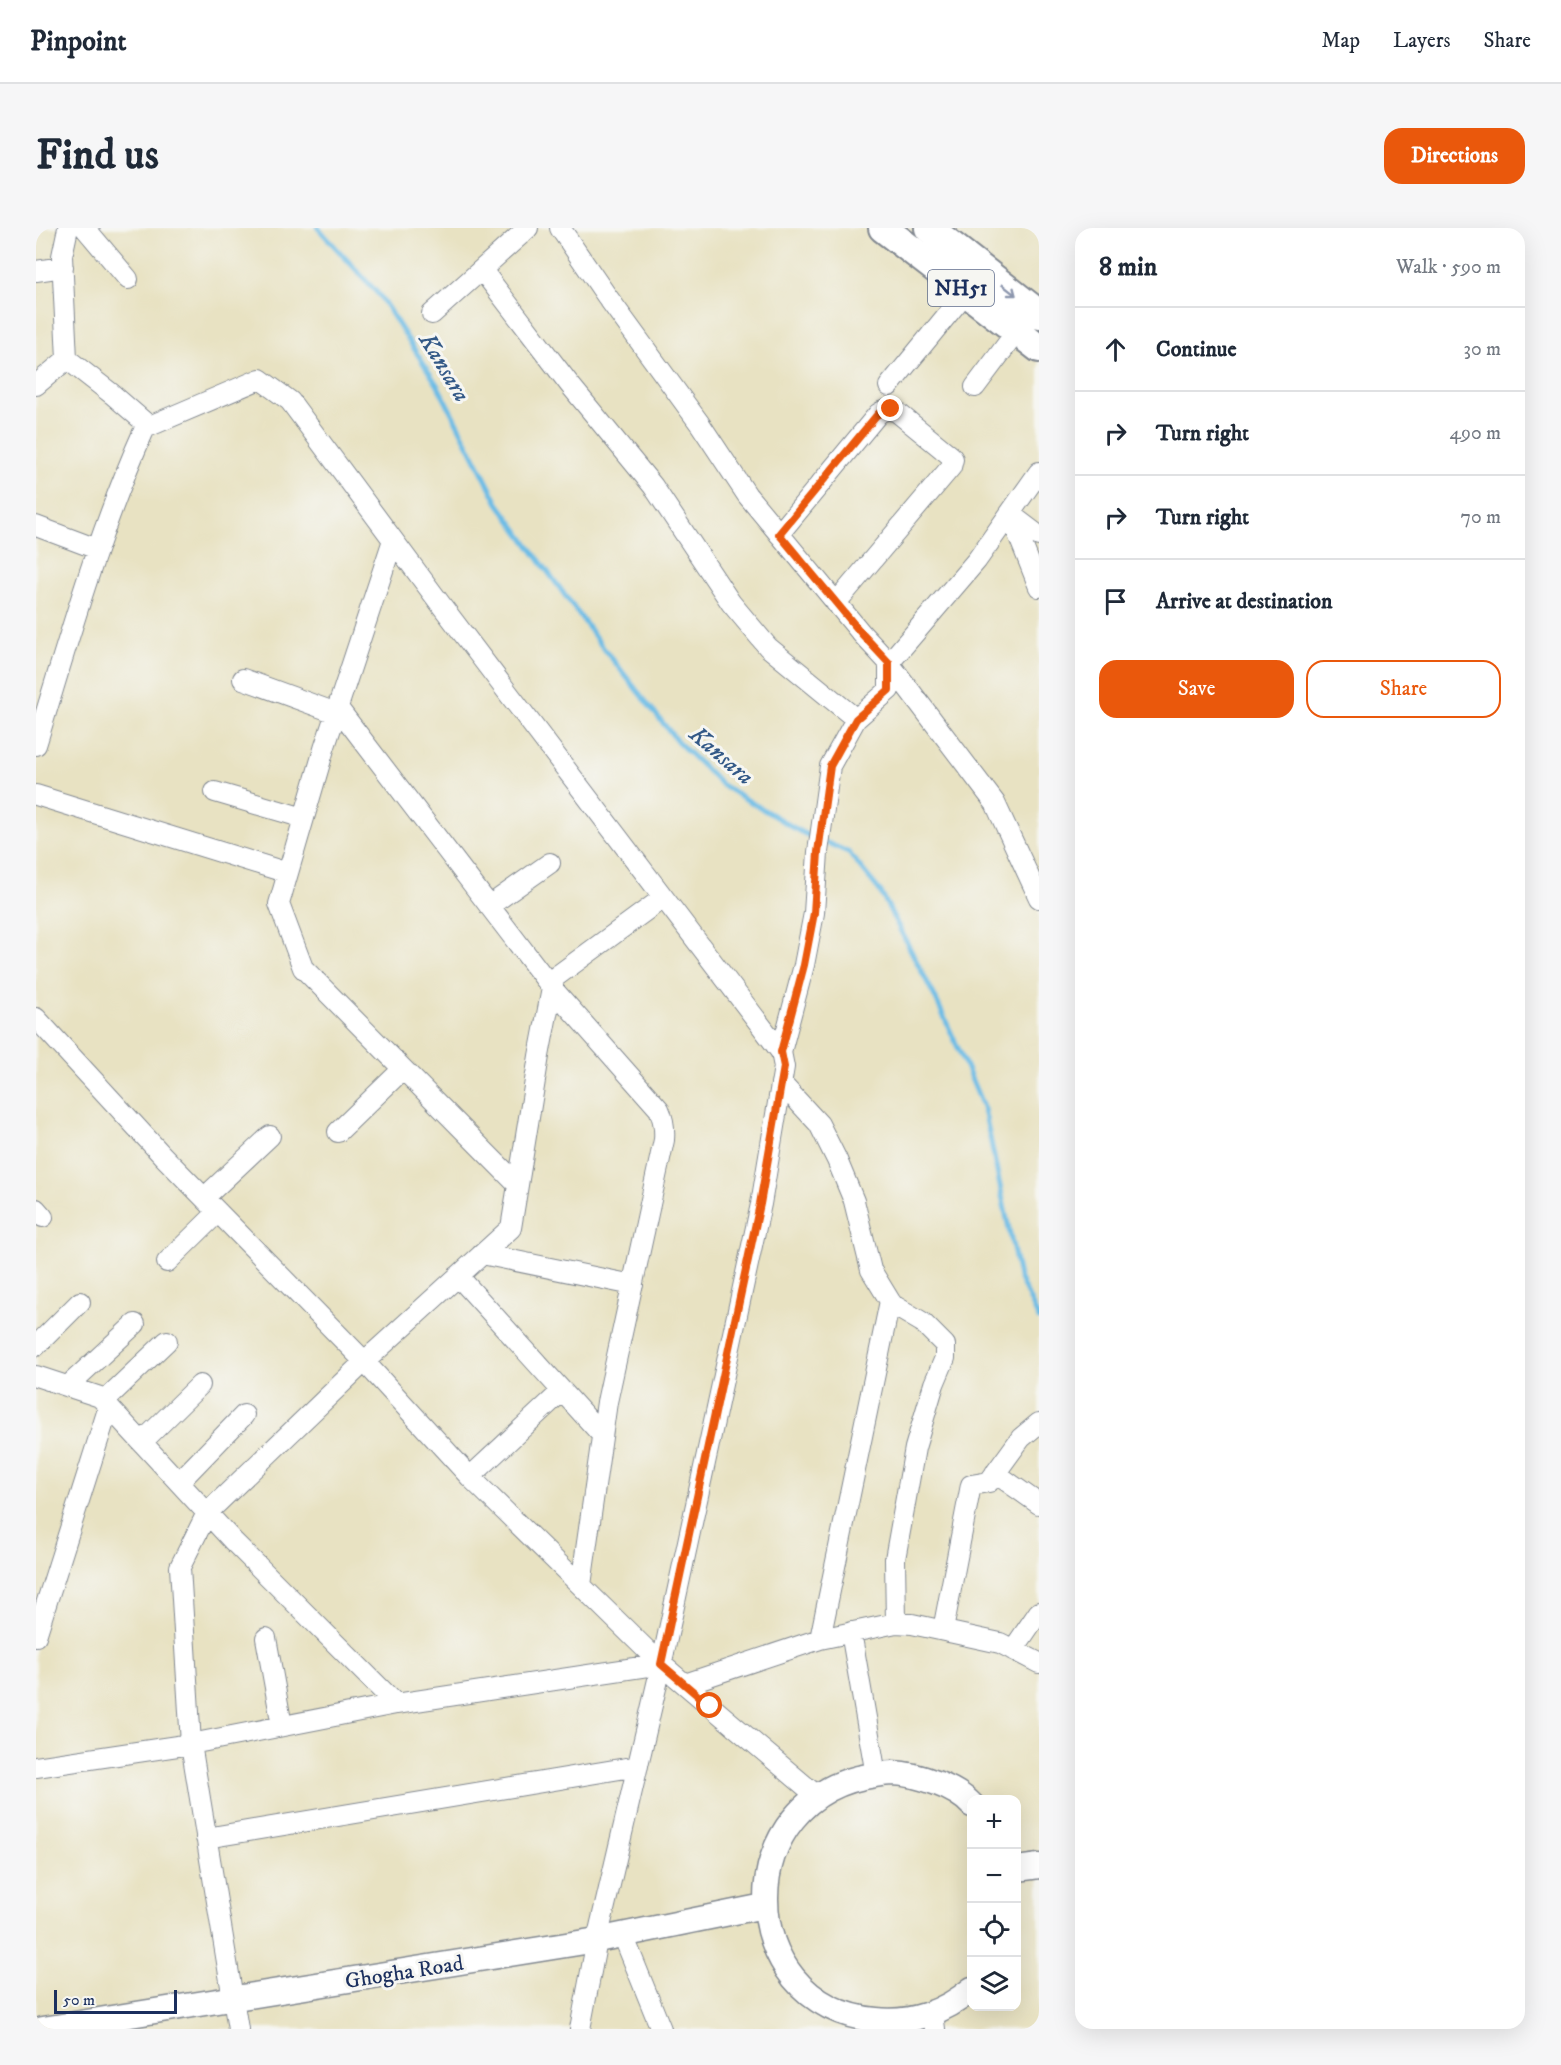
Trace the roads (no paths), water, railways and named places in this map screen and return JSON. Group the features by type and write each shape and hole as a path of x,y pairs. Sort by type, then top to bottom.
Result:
{"highway":[{"name":"NH51","path":"883,228 1028,340"},
{"name":"NH51","path":"932,229 1039,314"}],"main road":[{"path":"967,1802 933,1781 893,1773 853,1778 817,1796 787,1826 769,1864 764,1905 773,1943 787,1969 792,1977 821,2003 856,2018 895,2022 934,2021 967,1993"},
{"path":"1021,1868 1039,1866"},
{"name":"Ghogha Road","path":"43,2029 597,1940 764,1905"}],"street":[{"path":"68,228 62,256 67,359 149,426"},
{"path":"85,228 128,279"},
{"path":"432,314 528,228"},
{"path":"560,228 700,424 747,495 889,663 995,803 1039,898"},
{"path":"915,252 932,229"},
{"path":"36,271 63,267"},
{"path":"482,270 570,385 653,486 731,603 760,639 856,719"},
{"path":"889,386 966,292"},
{"path":"975,387 1028,340"},
{"path":"36,385 67,359"},
{"path":"36,745 97,549 123,477 145,428 260,379 290,401 781,1052"},
{"path":"779,534 878,414 884,410 897,411 951,456 953,459 951,467 836,603"},
{"path":"580,2029 597,1940 661,1664 760,1204 784,1067 781,1052 804,965 814,913 818,852 830,766 856,719 889,690 889,663 977,560 1038,477"},
{"path":"1010,514 1039,536"},
{"path":"1010,514 1039,587"},
{"path":"36,526 97,549"},
{"path":"393,540 337,711 279,904 303,968 518,1185"},
{"path":"243,679 337,711 552,988 659,1109 663,1119 664,1140 607,1402 581,1585"},
{"path":"215,792 304,818"},
{"path":"36,795 288,873"},
{"path":"489,906 550,863"},
{"path":"238,2029 191,1744 180,1567 207,1512 364,1362 511,1228 554,978 663,898"},
{"path":"36,1018 204,1198 364,1362 470,1477 661,1664 817,1796"},
{"path":"338,1132 403,1070"},
{"path":"781,1083 819,1124 837,1160 854,1201 871,1270 893,1305 922,1322 945,1345 945,1358 934,1384 915,1448 897,1548 896,1623"},
{"path":"204,1198 270,1136"},
{"path":"167,1262 218,1212"},
{"path":"482,1254 633,1285"},
{"path":"458,1276 602,1434"},
{"path":"820,1639 890,1300"},
{"path":"36,1346 80,1302"},
{"path":"68,1386 135,1324"},
{"path":"36,1636 106,1403 167,1341"},
{"path":"36,1376 100,1397 207,1512 396,1704"},
{"path":"142,1442 200,1385"},
{"path":"470,1477 562,1391"},
{"path":"179,1482 244,1415"},
{"path":"943,1630 971,1485 989,1482 1021,1438 1039,1423"},
{"path":"995,1473 1039,1504"},
{"path":"1013,1650 1039,1612"},
{"path":"685,1684 820,1639 896,1623 912,1624 1000,1643 1039,1663"},
{"path":"851,1632 876,1775"},
{"path":"266,1638 282,1726"},
{"path":"36,1767 191,1744 396,1704 661,1664"},
{"path":"206,1838 638,1766"},
{"path":"623,1935 661,2029"}],"waterway":[{"name":"Kansara","path":"318,228 380,296 438,386 498,503 601,645 678,742 722,785 816,839"},
{"name":"Kansara","path":"825,842 848,852 880,891 935,997 959,1050 984,1109 1019,1277 1039,1319"}]}
